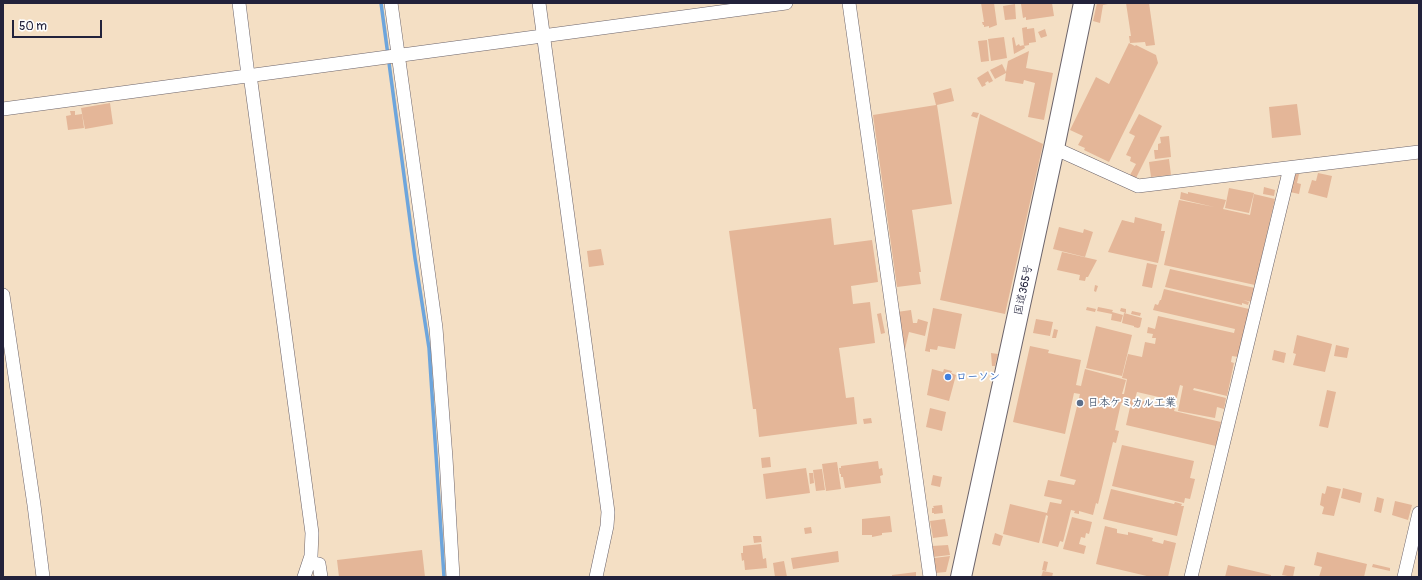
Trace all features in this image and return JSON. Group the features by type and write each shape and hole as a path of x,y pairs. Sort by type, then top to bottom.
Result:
{"highway":[{"name":"国道365号","path":"961,577 1084,3"}],"street":[{"path":"239,3 248,75 252,82 312,533 311,556 304,577"},
{"path":"391,3 436,328 453,577"},
{"path":"539,3 608,512 607,526 596,577"},
{"path":"3,109 786,3"},
{"path":"849,3 930,577"},
{"path":"1054,148 1138,186 1419,152"},
{"path":"1191,577 1290,168"},
{"path":"3,295 34,505 43,577"},
{"path":"1404,577 1419,512"},
{"path":"309,562 319,564 321,577"}],"building":[{"path":"981,3 994,3 997,25 989,28 989,26 984,27 982,22 984,22"},
{"path":"1052,3 1054,16 1026,20 1026,17 1023,18 1021,4"},
{"path":"1097,3 1113,3 1103,5 1100,23 1093,21"},
{"path":"1126,3 1149,3 1155,45 1146,46 1145,42 1130,43 1129,36 1131,36"},
{"path":"1015,4 1016,19 1005,20 1003,6"},
{"path":"1027,27 1027,29 1034,28 1036,42 1029,43 1029,45 1024,46 1022,28"},
{"path":"1045,29 1047,36 1041,38 1038,32"},
{"path":"1004,37 1007,58 991,61 988,39"},
{"path":"1014,37 1016,46 1019,44 1020,46 1024,45 1025,48 1014,54 1012,38"},
{"path":"987,40 989,61 981,62 978,41"},
{"path":"1129,43 1156,55 1158,63 1109,162 1084,150 1085,148 1078,145 1083,136 1070,130 1096,77 1109,84"},
{"path":"1029,51 1026,68 1053,73 1044,120 1028,117 1035,83 1024,80 1023,84 1005,81 1006,73 995,79 990,70 1002,64 1006,72 1008,61"},
{"path":"988,71 993,81 989,83 988,81 985,83 986,85 982,87 977,78"},
{"path":"951,88 954,101 937,105 952,204 912,210 921,272 919,272 921,284 897,287 873,115 936,105 933,93"},
{"path":"110,103 113,124 85,129 81,108"},
{"path":"1297,104 1301,135 1272,138 1269,107"},
{"path":"70,111 75,111 75,115 82,114 84,128 68,130 66,116 71,115"},
{"path":"973,112 979,113 977,118 971,116"},
{"path":"980,114 1043,144 1005,314 940,300"},
{"path":"1139,114 1162,126 1136,178 1130,175 1136,164 1130,161 1131,157 1126,155 1135,136 1129,133"},
{"path":"1169,136 1171,157 1155,159 1154,150 1158,150 1158,144 1161,143 1160,137"},
{"path":"1169,159 1171,175 1151,177 1149,162"},
{"path":"1318,173 1332,176 1327,198 1308,193 1312,180 1316,181"},
{"path":"1294,174 1299,174 1297,183 1301,184 1299,194 1290,192"},
{"path":"1264,187 1275,190 1274,196 1263,194"},
{"path":"1229,188 1254,193 1249,213 1225,208"},
{"path":"1181,192 1188,194 1188,192 1226,200 1223,209 1250,215 1254,194 1275,199 1255,285 1164,265 1179,200 1214,207 1180,199"},
{"path":"1135,217 1162,224 1161,231 1165,231 1158,263 1108,252 1122,220 1134,223"},
{"path":"831,218 834,245 872,240 877,274 878,282 851,286 853,304 870,302 875,343 839,348 846,398 854,397 857,424 759,437 756,409 753,409 729,231"},
{"path":"1059,227 1083,233 1084,229 1093,232 1085,257 1053,249"},
{"path":"601,249 604,265 589,267 587,251"},
{"path":"1062,252 1097,260 1085,281 1079,280 1080,275 1057,270"},
{"path":"1147,263 1157,265 1152,288 1142,286"},
{"path":"1170,269 1255,288 1252,302 1243,300 1249,302 1248,305 1242,303 1242,305 1165,287"},
{"path":"1095,285 1098,286 1096,292 1094,291"},
{"path":"1164,289 1249,309 1238,357 1232,356 1231,362 1234,363 1227,396 1194,388 1193,390 1226,398 1224,409 1217,407 1215,418 1178,411 1183,386 1180,385 1176,401 1137,392 1133,406 1121,403 1115,430 1119,431 1116,443 1113,442 1098,504 1096,503 1093,515 1079,511 1079,514 1074,513 1075,511 1071,510 1063,542 1060,541 1058,547 1042,543 1048,516 1046,515 1039,543 1003,534 1010,504 1047,513 1050,502 1061,504 1062,500 1044,496 1048,480 1074,485 1076,480 1060,476 1080,394 1074,393 1065,434 1013,422 1030,346 1049,350 1048,353 1081,360 1076,385 1081,386 1085,369 1126,380 1122,394 1124,394 1127,379 1122,378 1128,354 1142,357 1145,342 1155,344 1156,338 1152,338 1153,334 1147,333 1148,327 1155,329 1158,316 1234,333 1235,329 1153,310 1155,304 1158,305 1161,300"},
{"path":"1087,307 1096,309 1095,312 1086,310"},
{"path":"1098,307 1113,310 1112,312 1123,315 1121,322 1111,320 1112,314 1097,311"},
{"path":"933,308 962,314 955,349 938,346 937,350 930,349 930,352 925,351"},
{"path":"1121,308 1126,309 1126,313 1120,311"},
{"path":"911,310 913,323 917,323 918,319 928,322 925,336 909,332 905,349 902,349 897,312"},
{"path":"1132,311 1141,313 1140,316 1131,314"},
{"path":"881,313 885,333 881,334 877,314"},
{"path":"1124,313 1142,318 1140,327 1138,328 1122,323"},
{"path":"1036,319 1053,322 1050,336 1033,333"},
{"path":"1096,326 1132,335 1122,376 1086,368"},
{"path":"1054,329 1058,330 1056,338 1052,338"},
{"path":"1297,335 1332,344 1325,372 1293,365 1296,354 1293,353"},
{"path":"1336,345 1349,348 1347,358 1334,356"},
{"path":"1274,350 1286,353 1284,363 1272,360"},
{"path":"991,353 998,354 995,366 992,366"},
{"path":"932,369 943,372 944,369 952,371 951,373 956,375 949,401 927,395"},
{"path":"1327,390 1336,392 1328,428 1319,426"},
{"path":"1143,401 1175,408 1174,411 1221,422 1216,446 1126,425 1130,407 1134,408 1135,402 1142,403"},
{"path":"930,408 946,412 942,431 926,427"},
{"path":"871,418 872,423 864,424 863,419"},
{"path":"1122,445 1194,461 1190,478 1195,479 1190,499 1185,498 1184,503 1112,486"},
{"path":"770,457 771,467 762,468 761,458"},
{"path":"878,461 879,469 882,468 883,475 880,476 881,483 845,488 843,477 841,477 840,474 839,468 841,468 841,466"},
{"path":"837,462 841,489 826,491 822,464"},
{"path":"806,468 810,493 766,499 763,474"},
{"path":"822,469 825,490 816,491 813,470"},
{"path":"809,473 813,473 814,483 810,484"},
{"path":"933,475 942,477 940,487 931,485"},
{"path":"1327,486 1341,489 1334,516 1322,514 1324,507 1320,505 1322,493 1325,494"},
{"path":"1343,488 1362,493 1360,503 1341,498"},
{"path":"1111,489 1174,504 1175,502 1182,504 1181,506 1184,506 1177,536 1103,519"},
{"path":"1377,497 1384,499 1381,513 1374,511"},
{"path":"1395,501 1412,505 1408,520 1392,515"},
{"path":"942,505 943,513 932,513 932,508 934,508 933,506"},
{"path":"890,516 892,532 882,533 882,535 872,537 872,535 862,535 862,519"},
{"path":"1072,517 1092,522 1089,534 1086,533 1085,538 1081,537 1079,544 1086,546 1084,554 1063,549"},
{"path":"945,519 948,536 933,538 930,521"},
{"path":"1105,526 1117,529 1117,533 1128,535 1128,532 1153,538 1152,541 1163,544 1164,540 1176,543 1168,577 1151,577 1096,564"},
{"path":"811,527 812,533 805,534 804,528"},
{"path":"995,533 1003,536 1000,546 992,544"},
{"path":"753,536 761,536 762,542 754,543"},
{"path":"761,544 763,559 766,558 767,568 745,570 744,560 742,561 741,553 743,553 743,546"},
{"path":"948,545 950,555 933,557 932,546"},
{"path":"422,550 425,577 339,577 337,560"},
{"path":"838,551 839,562 793,569 791,558"},
{"path":"1317,552 1367,564 1364,577 1319,577 1322,567 1314,565"},
{"path":"950,556 946,572 935,573 934,558"},
{"path":"784,561 787,577 775,577 773,563"},
{"path":"1044,561 1048,562 1046,571 1042,570"},
{"path":"1373,564 1390,568 1390,571 1372,567"},
{"path":"1228,565 1271,575 1271,577 1225,577"},
{"path":"1285,565 1295,567 1293,577 1282,575"},
{"path":"1043,571 1053,573 1052,577 1041,577"},
{"path":"916,572 916,577 892,577 892,575"}],"waterway":[{"path":"381,3 415,258 429,348 444,577"}],"place":[{"name":"ローソン","path":"948,377"},
{"name":"日本ケミカル工業","path":"1080,403"}]}
